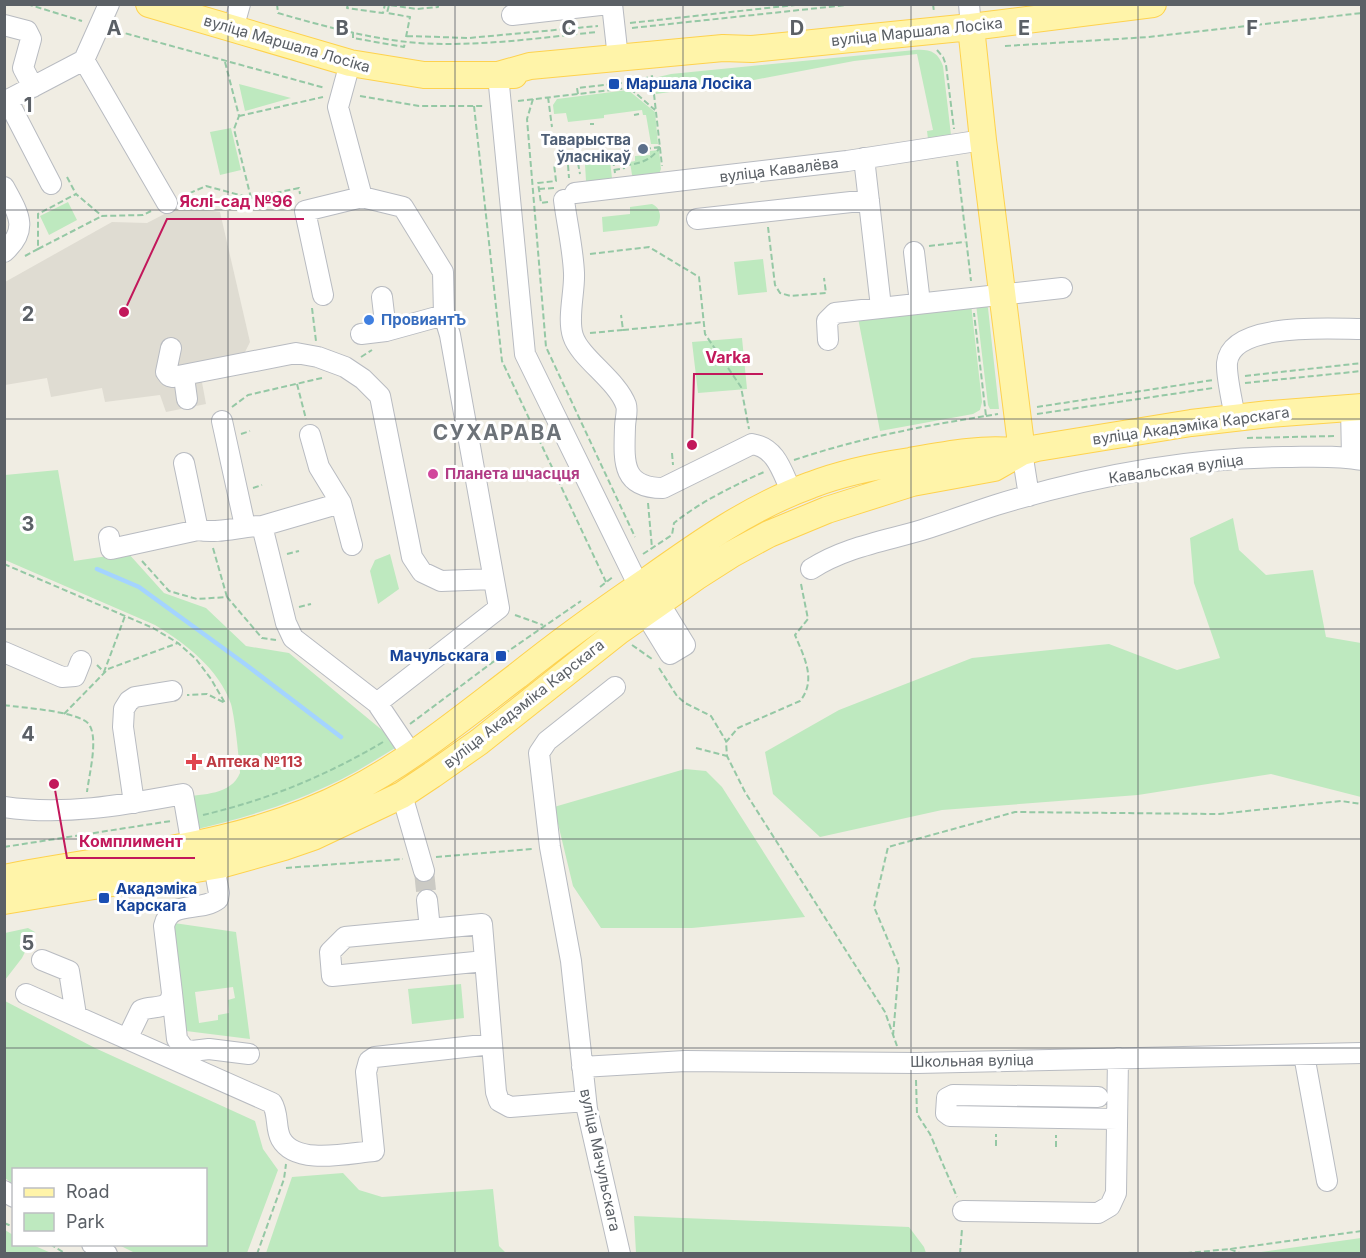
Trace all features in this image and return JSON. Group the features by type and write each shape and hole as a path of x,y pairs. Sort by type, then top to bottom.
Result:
{"main road":[{"name":"вуліца Маршала Лосіка","path":"149,4 350,63 424,75 531,76 726,57 752,49 970,16 1153,4"},
{"path":"970,16 1001,295 1022,452"},
{"name":"вуліца Маршала Лосіка","path":"498,75 530,66 723,48 752,49"},
{"name":"вуліца Акадэміка Карскага","path":"4,878 192,846 264,827 310,811 369,782 411,755 466,716 603,609 698,544 756,510 792,493 844,474 888,464 969,451 997,449 1022,452 1098,438 1235,418 1356,406"},
{"name":"вуліца Акадэміка Карскага","path":"4,901 220,865 313,837 402,795 479,742 537,694 650,609 732,554 803,520 912,483 994,468 1022,452"}],"street":[{"path":"51,184 6,101 84,60 109,4"},
{"path":"233,29 240,4"},
{"path":"512,15 611,4 618,58"},
{"path":"4,25 27,31 31,39 23,68 33,87"},
{"path":"84,60 167,203"},
{"path":"350,63 340,92 338,107 362,197"},
{"path":"498,75 525,354 650,609"},
{"name":"вуліца Кавалёва","path":"569,190 722,177 983,140"},
{"path":"864,158 881,307"},
{"path":"4,187 18,213 20,227 13,255"},
{"path":"569,190 574,272 573,335 581,348 619,392 627,406 625,427 627,469 633,481 646,488 663,488 752,444 764,446 772,453 792,493"},
{"path":"323,295 305,211 362,197 403,207 443,272 444,315 450,335 499,608 377,703"},
{"path":"697,219 869,200"},
{"path":"914,252 920,303"},
{"path":"828,340 826,325 830,316 843,311 1062,288"},
{"path":"382,297 390,330"},
{"path":"361,334 390,330 444,315"},
{"path":"1235,418 1227,362 1233,350 1254,335 1292,329 1362,329"},
{"path":"171,348 166,372 173,377 184,377 296,353 318,357 345,367 363,379 380,396 412,558 422,572 441,581 493,579"},
{"path":"184,377 187,399"},
{"path":"1356,406 1357,459"},
{"path":"222,421 287,627 297,643 377,703 411,755"},
{"path":"310,435 319,467 341,503 352,545"},
{"path":"1022,452 1029,496"},
{"name":"Кавальская вуліца","path":"811,569 828,558 1029,496 1122,475 1196,463 1258,458 1357,459"},
{"path":"184,463 204,531"},
{"path":"110,543 136,543 204,531 254,526 341,503"},
{"path":"4,652 62,677 75,676 87,661"},
{"name":"вуліца Мачульскага","path":"615,687 547,741 539,753 550,847 571,961 586,1101 620,1254"},
{"path":"134,802 123,728 124,709 135,697 172,691"},
{"path":"4,807 41,811 84,810 183,794 192,846"},
{"path":"402,795 423,865"},
{"path":"220,865 216,877 218,899 209,904 172,911 166,916 164,926 177,1038 184,1048 192,1051 209,1049 249,1054"},
{"path":"427,900 430,929"},
{"path":"485,960 332,976 330,952 345,937 482,924 485,960 496,1092 499,1101 510,1107 586,1101"},
{"path":"42,960 69,971 76,1015"},
{"path":"127,1039 141,1010 167,1005 172,993"},
{"path":"26,994 272,1103 275,1108 280,1138 289,1149 302,1154 320,1156 375,1151 366,1072 369,1061 375,1057 492,1044"},
{"name":"Школьная вуліца","path":"582,1067 685,1061 911,1063 1362,1053"},
{"path":"1304,1055 1326,1181"},
{"path":"963,1211 1098,1213 1105,1210 1114,1201 1116,1193 1118,1058"},
{"path":"1083,1118 1091,1096 953,1095 947,1098 946,1110 950,1116 1117,1119"}],"path":[{"path":"27,4 340,92 419,105 465,107 500,104 632,88 637,87 636,81"},
{"path":"277,4 278,13 353,32 406,42"},
{"path":"348,4 347,8 383,13 385,4"},
{"path":"417,4 417,9"},
{"path":"353,32 353,38 405,47 410,16 387,13 389,5 417,9 438,7 438,4"},
{"path":"933,4 934,12"},
{"path":"1005,46 1149,37 1362,13"},
{"path":"931,46 940,53 945,61 973,298"},
{"path":"225,61 239,117 234,129 251,198"},
{"path":"578,94 577,88 636,81 663,73"},
{"path":"652,76 662,166"},
{"path":"632,88 656,111"},
{"path":"239,117 340,92"},
{"path":"548,97 552,127"},
{"path":"634,115 639,114"},
{"path":"645,148 660,147"},
{"path":"630,157 630,159 624,158 625,165 639,164 650,158 660,147"},
{"path":"613,160 615,170 626,168"},
{"path":"578,163 580,173"},
{"path":"538,189 538,183 556,181 554,164"},
{"path":"568,165 569,190"},
{"path":"13,255 38,249 102,216 143,215 206,186 251,198 299,188 305,211"},
{"path":"38,249 38,214 76,194 102,216"},
{"path":"768,221 775,285 780,293 791,296 826,293 825,278"},
{"path":"572,256 650,247 699,277 705,334 741,387 752,444"},
{"path":"318,357 312,307 323,295"},
{"path":"621,315 623,330"},
{"path":"573,335 704,322"},
{"path":"222,421 231,407 248,395 324,378 345,367 393,339 396,334 390,330"},
{"path":"1033,407 1362,363"},
{"path":"1034,415 1230,381 1362,370"},
{"path":"297,384 310,435"},
{"path":"986,416 1000,413"},
{"path":"646,488 652,548"},
{"path":"204,531 227,597 262,638 297,643"},
{"path":"136,543 141,559 169,591 197,599 227,597"},
{"path":"4,564 153,628 178,643 206,672 225,703 207,694 177,696 176,690 172,691"},
{"path":"726,742 738,728 800,701 807,693 810,680 806,662 795,635 808,619 801,576 811,569"},
{"path":"4,847 187,819 241,806 302,784 347,762 397,733 543,625 499,608"},
{"path":"104,672 125,616"},
{"path":"626,642 654,660 677,696 685,703 711,716 726,742 727,756 745,792 885,1012 893,1036 911,1063 917,1114 930,1134 963,1211 960,1254"},
{"path":"64,714 104,672 112,667 178,643"},
{"path":"87,661 104,672"},
{"path":"4,705 64,714 86,720 91,726 93,747 84,810"},
{"path":"696,748 727,756"},
{"path":"893,1036 899,966 874,906 888,847 1015,812 1219,814 1341,801 1362,804"},
{"path":"280,869 423,865 550,847"},
{"path":"257,1254 284,1179 289,1149"},
{"path":"1177,1254 1362,1231"},
{"path":"52,1246 66,1254"},
{"path":"58,1249 59,1254"},
{"path":"1230,1249 1242,1254"}],"shaded area":[{"path":"180,206 220,212 250,342 244,354 199,366 206,404 166,412 160,395 105,402 102,388 51,397 47,378 5,385 5,282 112,222 147,223"}],"green space":[{"path":"915,50 933,52 939,57 943,66 951,135 928,139 927,131 933,130 917,54 854,61 754,80 656,94 654,78 671,74"},
{"path":"239,84 291,98 245,111"},
{"path":"628,90 655,112 658,144 651,144 646,115 643,115 642,110 604,115 604,118 568,122 566,113 554,114 553,105 557,99"},
{"path":"231,128 241,170 220,175 210,132"},
{"path":"659,150 661,169 659,174 634,177 632,175 630,162 635,161 635,156 650,155 650,151"},
{"path":"610,161 612,178 586,181 585,164"},
{"path":"68,202 77,220 49,235 40,216"},
{"path":"652,204 660,214 657,226 603,232 602,217 630,214 630,207"},
{"path":"763,259 767,292 738,295 734,262"},
{"path":"971,304 982,402 980,410 973,414 880,431 858,318"},
{"path":"976,304 986,305 988,308 999,409 990,409 988,405"},
{"path":"742,338 747,389 698,393 692,342"},
{"path":"58,470 74,561 128,553 164,593 206,608 246,646 289,653 400,745 322,789 247,816 189,831 183,797 216,792 230,786 240,773 231,704 226,691 210,668 166,632 155,625 5,560 5,475"},
{"path":"1233,518 1239,550 1266,575 1313,570 1326,637 1361,643 1361,797 1271,774 1138,795 942,810 820,837 773,794 765,752 839,710 972,658 1109,644 1177,670 1220,658 1194,583 1190,538"},
{"path":"390,554 399,589 378,604 370,571 375,560"},
{"path":"685,769 706,771 722,787 805,917 692,928 601,928 573,886 554,807"},
{"path":"174,923 236,932 250,1039 186,1031","holes":["233,987 235,998 228,1000 229,1013 218,1015 218,1020 199,1023 195,992"]},
{"path":"28,928 35,932 22,958 5,980 5,933"},
{"path":"461,984 464,1018 412,1024 408,989"},
{"path":"5,1001 95,1048 255,1121 263,1149 278,1170 247,1253 135,1253 121,1246 207,1246 207,1168 12,1168 12,1183 5,1178"},
{"path":"343,1173 359,1190 382,1197 493,1189 499,1246 506,1253 266,1253 292,1177"},
{"path":"634,1216 909,1227 926,1253 636,1253"},
{"path":"5,1230 12,1234 12,1246 35,1246 51,1253 5,1253"},
{"path":"1361,1238 1361,1253 1254,1253"}],"waterway":[{"path":"97,569 139,587 341,737"}],"tunnel":[{"path":"424,871 427,900"}],"place":[{"name":"Маршала Лосіка","path":"614,84"},
{"name":"Таварыства ўласнікаў","path":"643,149"},
{"name":"Яслі-сад №96","path":"124,312"},
{"name":"ПровиантЪ","path":"369,320"},
{"name":"Varka","path":"692,445"},
{"name":"Планета шчасцця","path":"433,474"},
{"name":"Мачульскага","path":"501,656"},
{"name":"Аптека №113","path":"194,762"},
{"name":"Комплимент","path":"54,784"},
{"name":"Акадэміка Карскага","path":"104,898"}],"district":[{"name":"СУХАРАВА","path":"498,433"}]}
